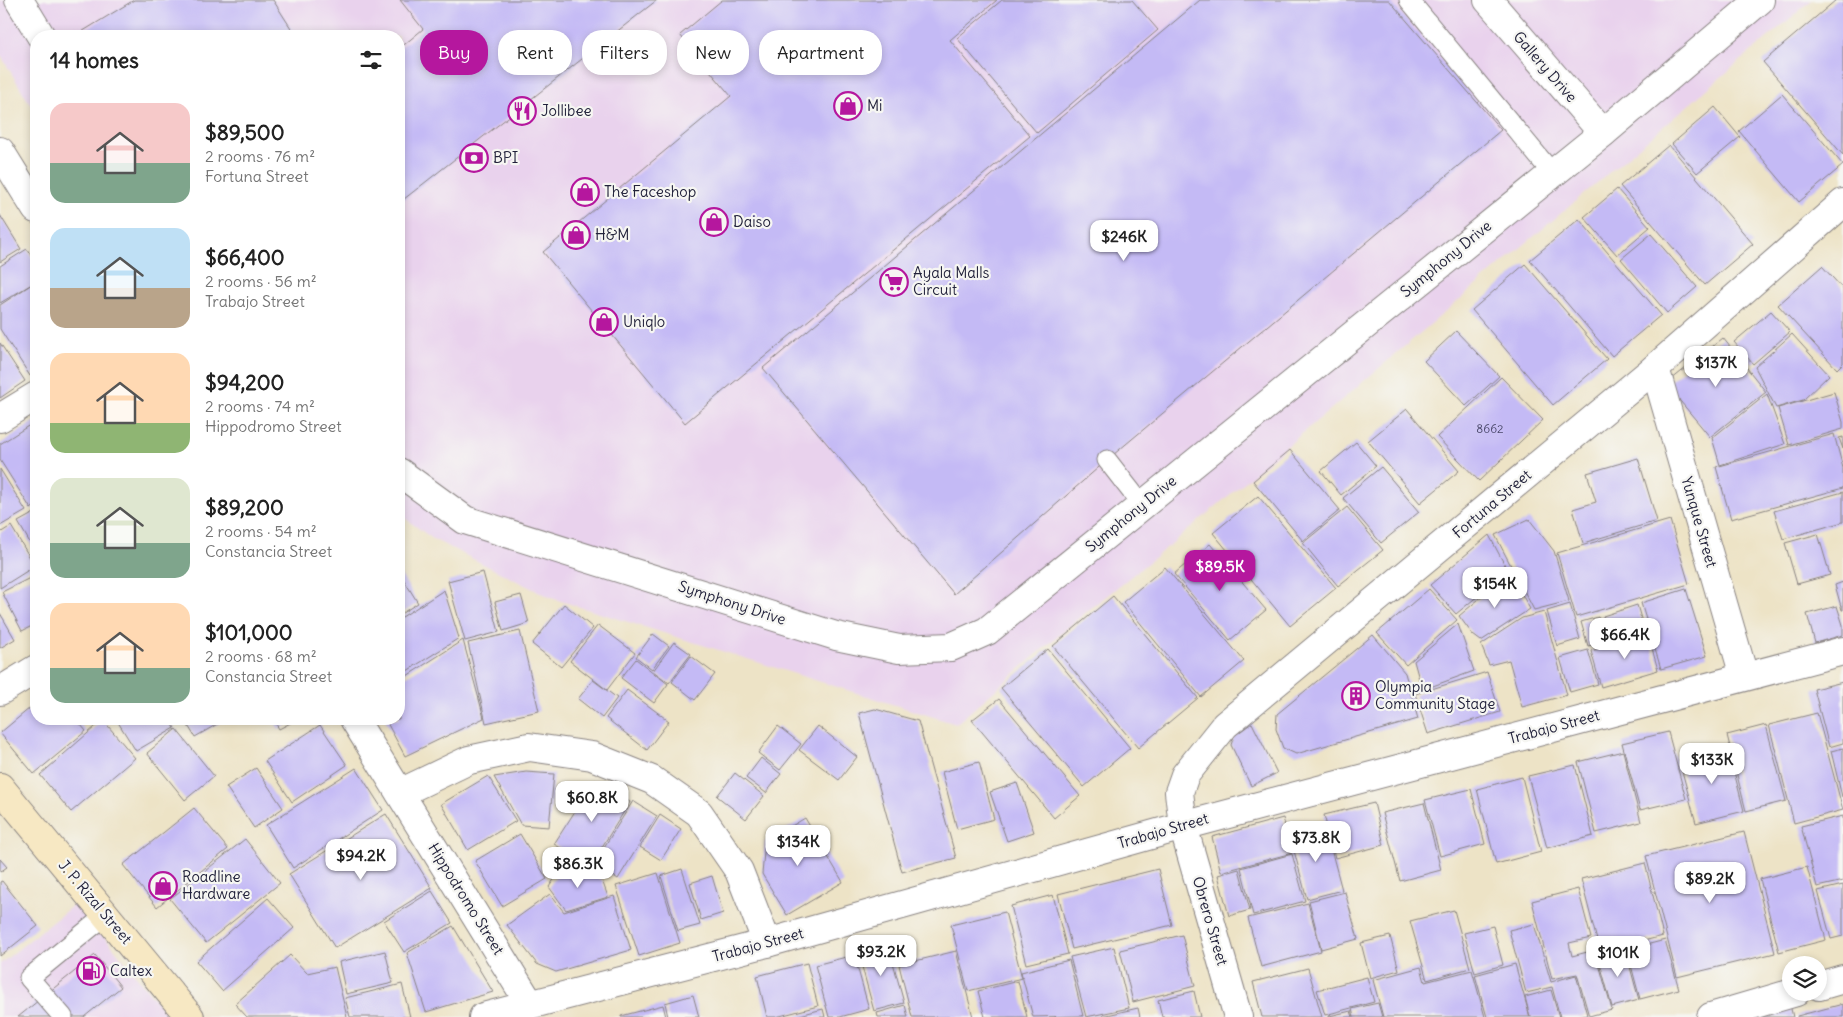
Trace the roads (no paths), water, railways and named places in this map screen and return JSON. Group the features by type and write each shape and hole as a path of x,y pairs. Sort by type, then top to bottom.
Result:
{"main road":[{"name":"J. P. Rizal Street","path":"0,787 190,1017"}],"street":[{"path":"19,0 37,30"},
{"name":"Gallery Drive","path":"1488,0 1603,133"},
{"name":"Symphony Drive","path":"405,476 465,520 836,636 900,649 951,647 987,631 1603,133 1760,0"},
{"path":"0,151 7,178 30,203"},
{"name":"Fortuna Street","path":"1183,826 1179,792 1185,775 1225,725 1655,368 1843,203"},
{"name":"Yunque Street","path":"1655,368 1744,676"},
{"path":"0,418 30,400"},
{"name":"Trabajo Street","path":"484,1017 767,943 1183,826 1843,651"},
{"path":"0,690 30,672"},
{"name":"Hippodromo Street","path":"358,725 530,1004"},
{"path":"400,793 469,760 529,747 592,756 643,776 652,780 699,813 739,871 767,943"},
{"name":"Obrero Street","path":"1183,826 1238,1017"},
{"path":"1827,984 1843,979"},
{"path":"1710,1017 1782,996"}],"lane":[{"path":"1409,0 1552,174"},
{"path":"1107,460 1142,505"},
{"path":"63,1017 29,978 106,915"}],"place":[{"name":"Mi","path":"848,106"},
{"name":"Jollibee","path":"522,111"},
{"name":"BPI","path":"474,158"},
{"name":"The Faceshop","path":"585,192"},
{"name":"Daiso","path":"714,222"},
{"name":"H&M","path":"576,235"},
{"name":"Ayala Malls Circuit","path":"894,282"},
{"name":"Uniqlo","path":"604,322"},
{"name":"Olympia Community Stage","path":"1356,696"},
{"name":"Roadline Hardware","path":"163,886"},
{"name":"Caltex","path":"91,971"}]}
